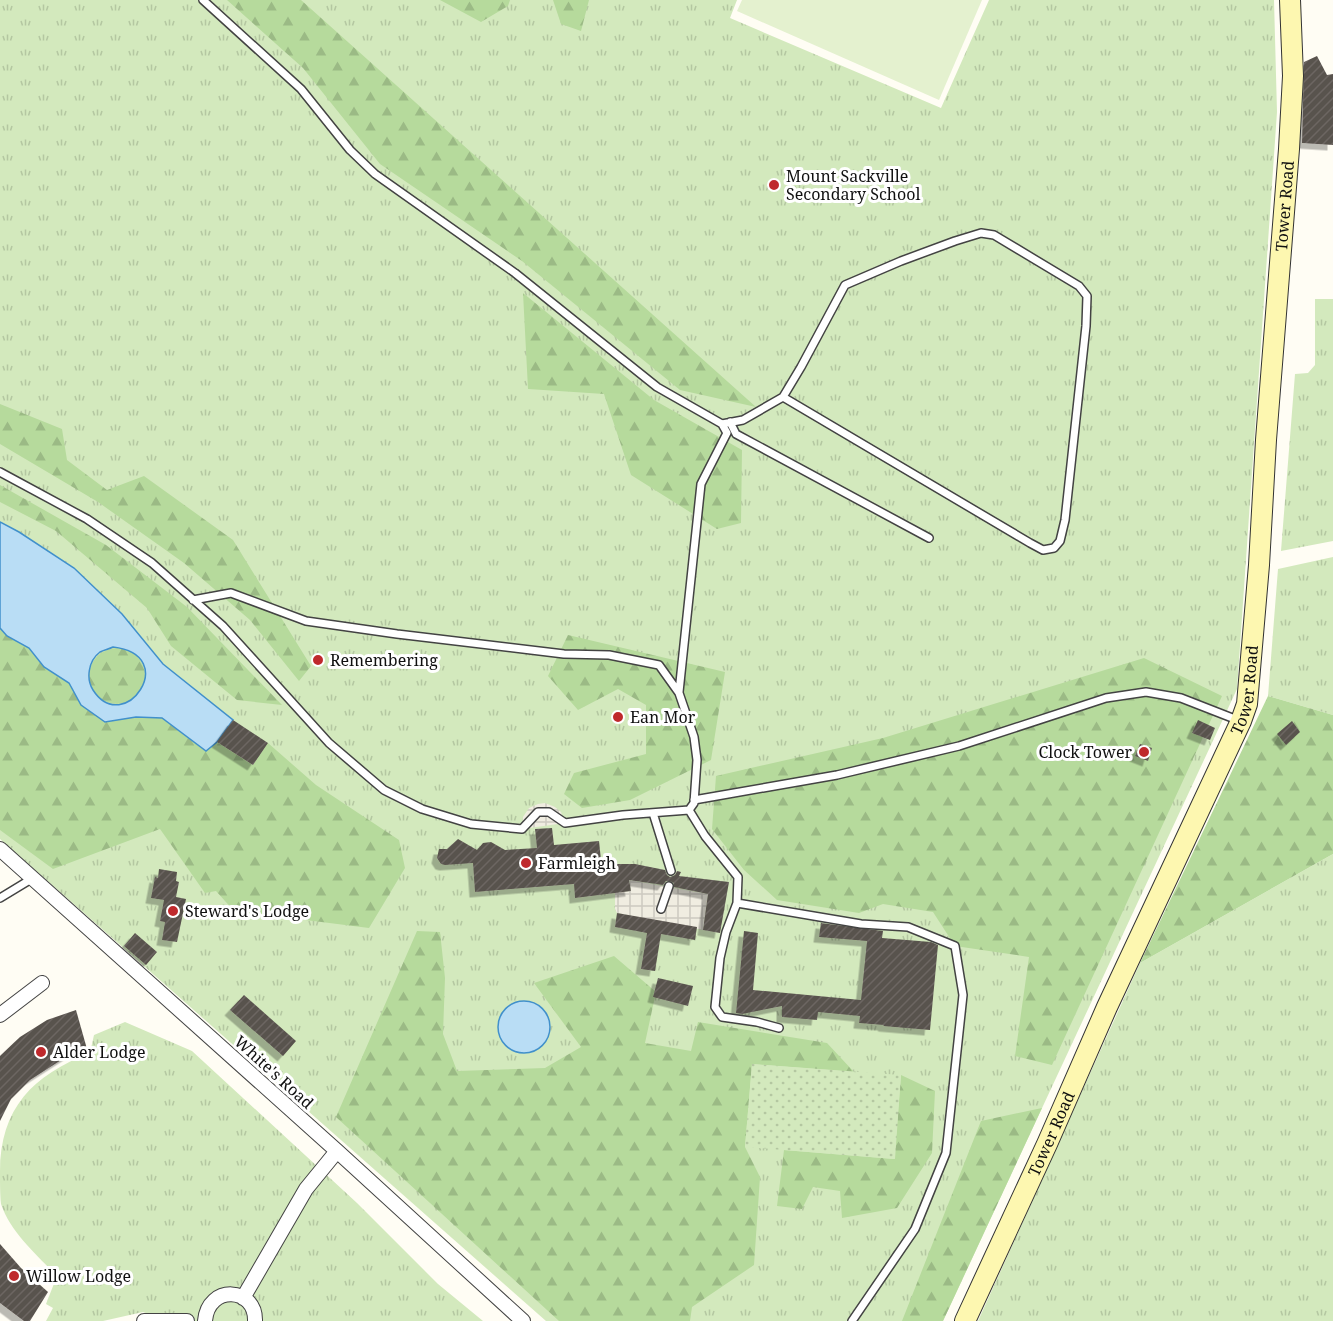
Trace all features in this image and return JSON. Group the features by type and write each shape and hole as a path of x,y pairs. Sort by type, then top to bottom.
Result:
{"street":[{"name":"Tower Road","path":"965,1321 1107,1007 1241,721 1246,704 1289,150 1293,76 1290,0"},
{"name":"White's Road","path":"0,849 523,1321"},
{"path":"0,1015 42,983"},
{"path":"243,1298 306,1190 337,1151"},
{"path":"205,1321 210,1303 228,1294 243,1298 252,1307 255,1321"},
{"path":"144,1321 187,1321"}],"lane":[{"path":"203,0 301,89 350,150 375,174 446,222 515,273 657,387 726,423 736,434 930,538"},
{"path":"726,423 743,420 783,397 845,285 955,241 981,233 994,235 1079,286 1086,296 1086,326 1065,520 1060,541 1054,548 1043,550 1030,543 783,397"},
{"path":"679,693 701,484 727,433 726,423"},
{"path":"0,472 87,519 152,563 223,626 329,743 384,790 422,809 471,824 522,829 538,812 549,812 565,823 623,815 688,810"},
{"path":"193,600 231,593 306,621 564,654 609,655 659,665 679,693 694,737 697,760 694,800 688,810"},
{"path":"694,800 837,776 959,746 1106,698 1146,692 1181,698 1241,721"},
{"path":"688,810 705,836 738,877 737,903 726,932 720,958 715,1007 722,1017 779,1028"},
{"path":"653,813 671,871"},
{"path":"0,898 33,878"},
{"path":"661,909 669,886"},
{"path":"737,903 861,924 908,927 955,946 963,995 946,1153 915,1229 852,1321"}],"green space":[{"name":"Farmleigh","path":"0,0 737,0 730,18 941,108 989,0 1274,0 1277,112 1237,689 943,1321 546,1321 0,839"},
{"path":"227,0 301,0 756,407 680,390 522,261 380,164 303,68"},
{"path":"440,0 510,0 508,6 481,22"},
{"path":"553,0 589,0 581,31 561,24"},
{"path":"742,0 982,0 939,100 737,11"},
{"path":"523,293 654,400 742,450 741,523 717,529 631,475 604,394 528,389"},
{"path":"1315,299 1333,299 1333,541 1281,551 1295,374 1308,373 1315,365"},
{"path":"0,404 62,429 67,460 107,490 144,476 233,540 311,666 299,681 250,620 184,563 98,502 0,444"},
{"path":"0,485 106,545 187,607 282,705 237,700 171,646 147,608 56,531 0,502"},
{"path":"1333,557 1333,715 1268,696 1278,569"},
{"path":"0,628 7,636 29,648 44,667 69,683 81,705 136,717 162,718 205,751 217,742 253,765 268,743 316,785 399,840 405,868 369,928 234,911 216,891 205,893 160,829 53,869 0,830"},
{"path":"568,635 725,672 711,760 630,800 582,808 564,794 574,773 646,754 646,705 618,689 578,710 548,676"},
{"path":"111,648 123,648 133,652 141,660 145,676 141,692 133,700 123,704 111,704 101,700 93,692 89,682 89,670 93,660 101,652"},
{"path":"1144,658 1222,696 1052,1065 1015,1056 1029,957 955,946 933,912 883,904 859,913 777,900 744,870 712,829 716,776 883,738"},
{"path":"1268,696 1333,715 1333,854 1140,963"},
{"path":"1333,854 1333,1321 978,1321 1140,963"},
{"path":"417,931 440,932 445,978 443,1034 457,1071 545,1068 581,1047 534,983 614,956 656,992 645,1043 691,1051 698,1022 827,1043 854,1072 752,1064 745,1147 760,1177 754,1265 692,1307 690,1321 559,1321 336,1117"},
{"path":"125,1022 192,1051 357,1203 438,1284 483,1321 168,1321 143,1312 103,1321 46,1321 53,1308 46,1304 57,1276 18,1234 5,1215 1,1204 0,1172 6,1130 13,1112 36,1083 70,1062 90,1053 94,1035"},
{"path":"752,1064 901,1075 895,1159 745,1147"},
{"path":"901,1075 935,1091 932,1153 897,1208 842,1218 840,1191 813,1187 802,1209 777,1206 784,1150 894,1159"},
{"path":"1042,1108 943,1321 902,1321 981,1121"}],"shaded area":[{"path":"545,803 561,812 565,823 522,829 523,817 529,808"},
{"path":"629,880 708,894 703,930 617,913 615,892 631,891"}],"water":[{"path":"0,522 74,568 122,614 163,664 233,720 217,742 206,751 162,718 136,717 105,722 81,705 69,683 44,667 29,648 7,636 0,628","holes":["113,647 133,653 143,664 145,677 140,690 131,700 119,705 106,702 93,690 89,681 89,670 93,660 100,652"]},
{"path":"524,1001 534,1003 542,1009 548,1017 550,1027 548,1037 542,1045 534,1051 524,1053 514,1051 506,1045 500,1037 498,1027 500,1017 506,1009 514,1003"}],"building":[{"path":"1317,56 1327,75 1333,74 1333,145 1302,143 1304,62"},
{"path":"233,720 268,743 253,765 217,742"},
{"path":"1198,720 1215,728 1210,740 1192,733"},
{"path":"1292,721 1300,732 1286,745 1277,734"},
{"name":"Clock Tower","path":"1140,744 1152,748 1148,761 1135,756"},
{"name":"Farmleigh","path":"552,828 554,845 599,841 601,860 612,859 613,864 635,864 665,870 670,877 677,871 681,872 679,876 729,882 720,933 703,930 708,894 674,887 674,883 670,881 666,881 663,885 629,880 631,891 575,898 574,884 475,892 473,863 445,865 441,864 437,858 439,849 447,849 458,839 477,850 483,843 491,842 505,850 537,848 535,829"},
{"name":"Steward's Lodge","path":"159,869 177,872 176,881 179,882 176,897 186,899 177,942 162,940 165,922 160,921 164,900 151,898"},
{"path":"617,913 697,927 695,940 661,934 655,971 641,969 647,933 615,927"},
{"path":"821,923 883,931 882,938 931,942 938,945 930,1030 859,1023 860,1016 818,1012 817,1020 782,1017 782,1006 742,1014 736,1013 744,931 758,933 753,990 861,1000 867,941 819,937"},
{"path":"135,933 157,952 146,965 124,946"},
{"path":"658,978 693,986 688,1006 653,997"},
{"path":"244,995 296,1041 283,1056 230,1010"},
{"name":"Alder Lodge","path":"76,1010 87,1049 69,1055 30,1080 11,1099 0,1121 0,1056 20,1037 47,1020"},
{"name":"Willow Lodge","path":"0,1244 21,1268 48,1292 30,1321 24,1321 0,1303"}],"place":[{"name":"Mount Sackville Secondary School","path":"774,185"},
{"name":"Remembering","path":"318,660"},
{"name":"Ean Mor","path":"618,717"},
{"name":"Clock Tower","path":"1144,752"},
{"name":"Farmleigh","path":"526,863"},
{"name":"Steward's Lodge","path":"173,911"},
{"name":"Alder Lodge","path":"41,1052"},
{"name":"Willow Lodge","path":"14,1276"}]}
